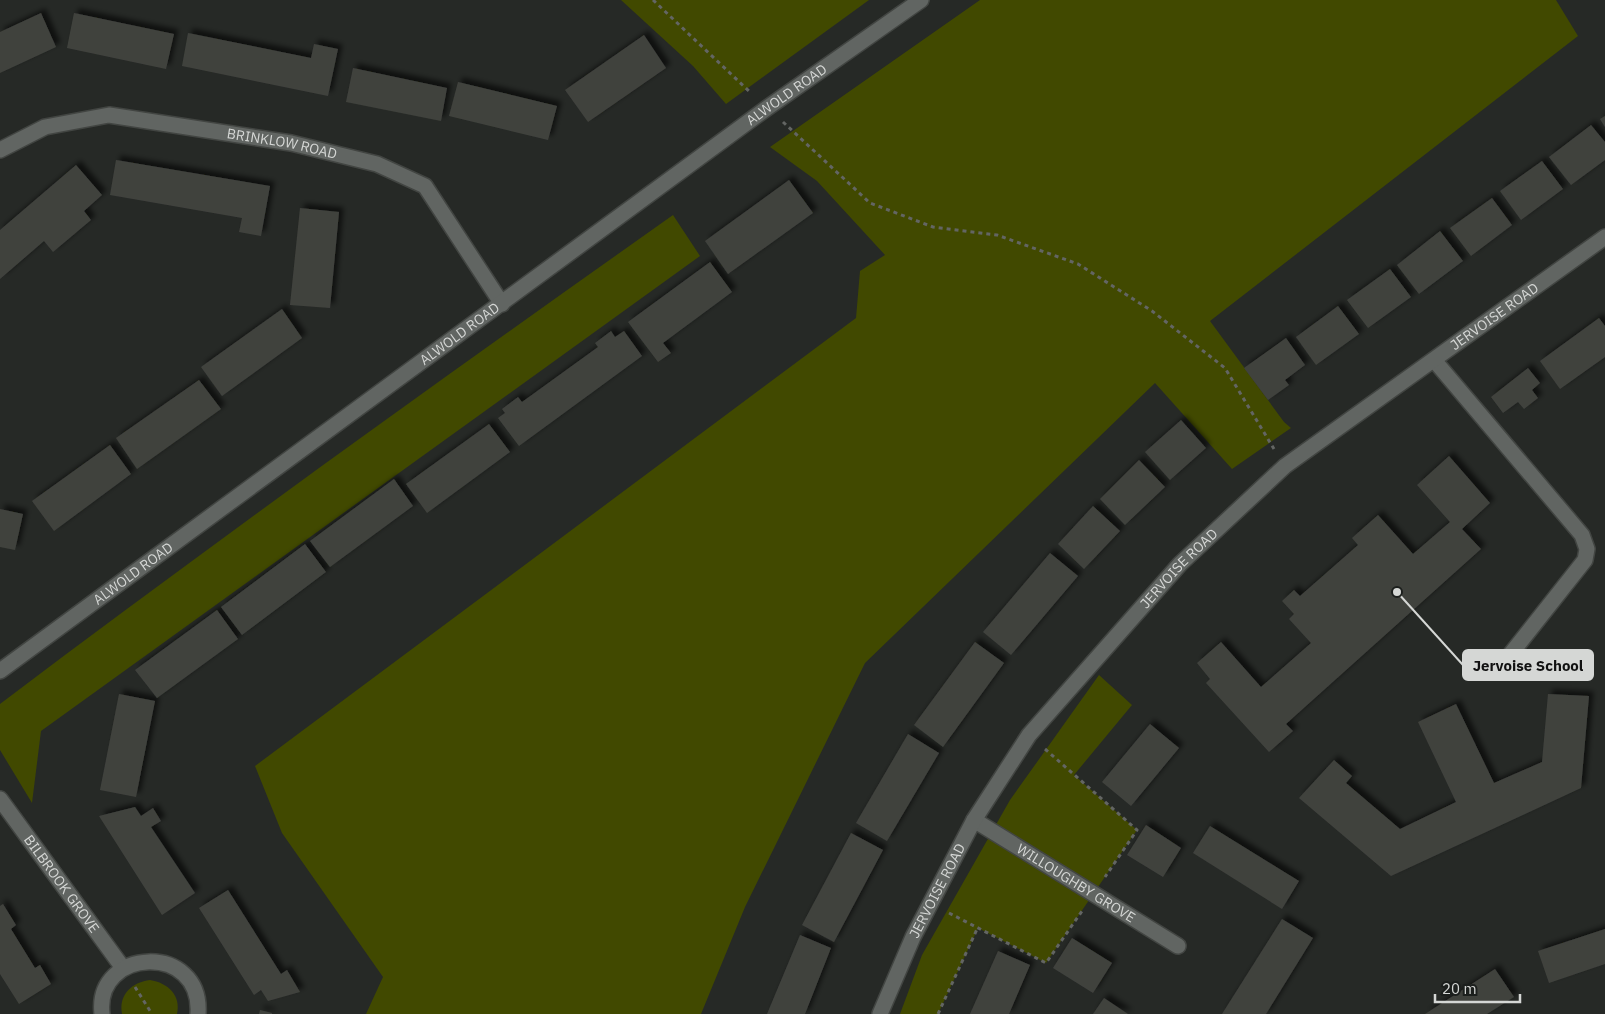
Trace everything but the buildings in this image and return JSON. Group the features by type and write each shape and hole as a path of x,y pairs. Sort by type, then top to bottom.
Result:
{"street":[{"name":"ALWOLD ROAD","path":"0,670 767,108 921,0"},
{"name":"BRINKLOW ROAD","path":"0,150 45,127 109,115 291,143 377,164 425,186 502,304"},
{"name":"JERVOISE ROAD","path":"880,1014 912,937 974,820 1029,735 1180,564 1285,466 1605,237"},
{"path":"1434,360 1582,535 1588,549 1585,560 1506,660"},
{"name":"BILBROOK GROVE","path":"0,799 123,968"},
{"name":"WILLOUGHBY GROVE","path":"974,820 1178,946"},
{"path":"102,1014 104,995 111,980 123,968 137,962 152,961 167,963 181,971 191,982 197,997 198,1014"}],"path":[{"path":"652,0 870,202 933,227 997,235 1078,264 1152,311 1224,368 1285,466"},
{"path":"938,1014 978,928"},
{"path":"123,968 152,1014"}],"green space":[{"path":"621,0 869,0 726,104 693,66"},
{"path":"980,0 1556,0 1578,36 1210,321 1284,422 1291,428 1232,469 1155,383 865,663 745,907 701,1014 366,1014 383,977 282,833 255,766 856,318 860,271 885,255 817,181 770,147"},
{"path":"673,215 700,256 41,731 32,803 0,750 0,704 335,457"},
{"path":"1099,675 1132,705 1074,775 1137,830 1046,963 978,928 938,1014 900,1014 922,955 1010,800"},
{"path":"150,980 168,987 172,991 177,1001 177,1014 122,1014 122,1001 128,990 138,983"}],"place":[{"name":"Jervoise School","path":"1397,592"}]}
